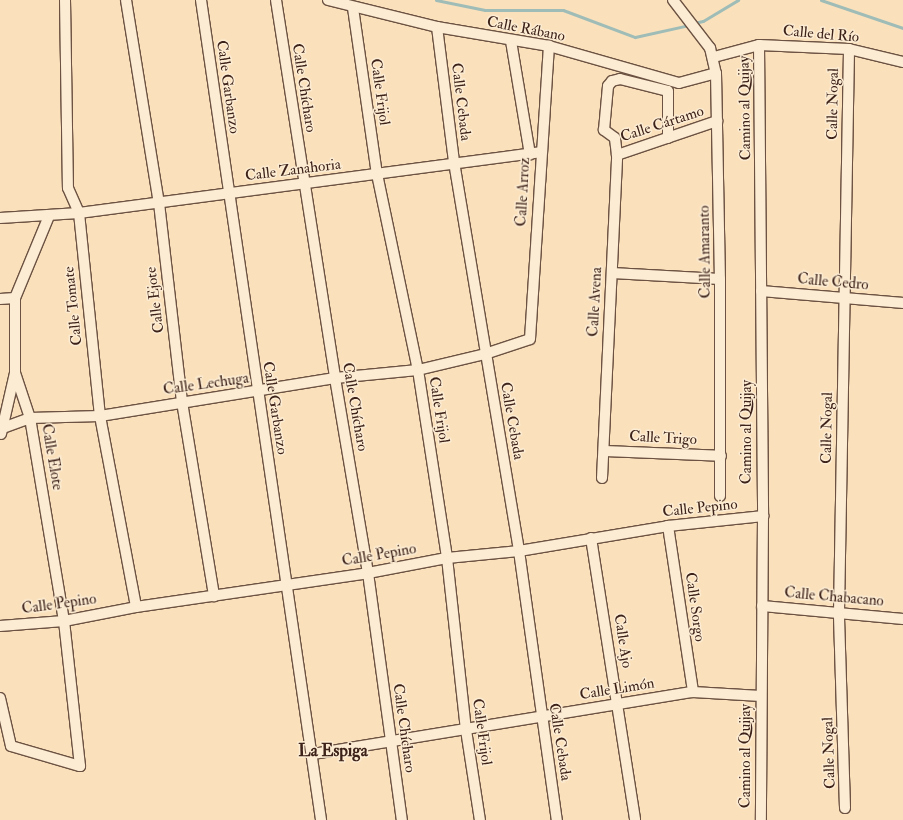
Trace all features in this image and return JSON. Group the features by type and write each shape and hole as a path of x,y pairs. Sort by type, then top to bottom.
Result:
{"street":[{"name":"Calle Tomate","path":"65,0 68,188 79,213 100,416 136,607"},
{"name":"Calle Ejote","path":"126,0 159,203 182,402 214,596"},
{"name":"Calle Garbanzo","path":"201,0 257,391 313,754 321,820"},
{"name":"Calle Chícharo","path":"276,0 334,378 368,574 402,820"},
{"name":"Calle Rábano","path":"328,0 353,8 437,27 512,41 549,46 679,83 716,73"},
{"path":"672,0 712,53"},
{"name":"Calle Frijol","path":"353,8 377,174 418,370 447,558 466,730 480,820"},
{"name":"Calle Cebada","path":"437,27 454,162 519,551 541,716 557,820"},
{"name":"Calle Arroz","path":"512,41 535,153"},
{"name":"Calle del Río","path":"712,53 759,45 849,49 903,62"},
{"name":"Camino al Quijay","path":"759,45 763,516 761,820"},
{"name":"Calle Arroz","path":"530,339 535,153 549,46"},
{"name":"Calle Nogal","path":"845,808 839,612 849,49"},
{"name":"Calle Amaranto","path":"712,53 716,73 720,279 720,496"},
{"name":"Calle Avena","path":"602,478 617,155 615,138 604,130 608,86 612,81 620,79 668,91 668,138"},
{"name":"Calle Cártamo","path":"617,155 717,121"},
{"name":"Calle Zanahoria","path":"0,218 79,213 304,184 454,162 535,153"},
{"name":"Calle Elote","path":"0,698 11,746 80,766 64,621 30,418 15,372 15,298 49,216"},
{"path":"612,273 720,279"},
{"name":"Calle Cedro","path":"761,291 903,303"},
{"path":"0,299 15,298"},
{"name":"Calle Lechuga","path":"1,431 30,418 100,416 334,378 418,370 485,354 530,339"},
{"path":"1,431 15,372"},
{"name":"Calle Trigo","path":"604,450 721,456"},
{"name":"Calle Pepino","path":"0,626 64,621 136,607 368,574 447,558 519,551 668,526 763,516"},
{"name":"Calle Sorgo","path":"668,526 692,692"},
{"name":"Calle Ajo","path":"591,538 635,820"},
{"name":"Calle Chabacano","path":"762,606 903,619"},
{"name":"Calle Limón","path":"313,754 391,740 466,730 541,716 692,692 761,696"}],"waterway":[{"path":"436,0 485,10 563,10 635,37 689,25"},
{"path":"694,23 703,21 738,0"},
{"path":"821,0 903,28"}],"district":[{"name":"La Espiga","path":"333,751"}]}
